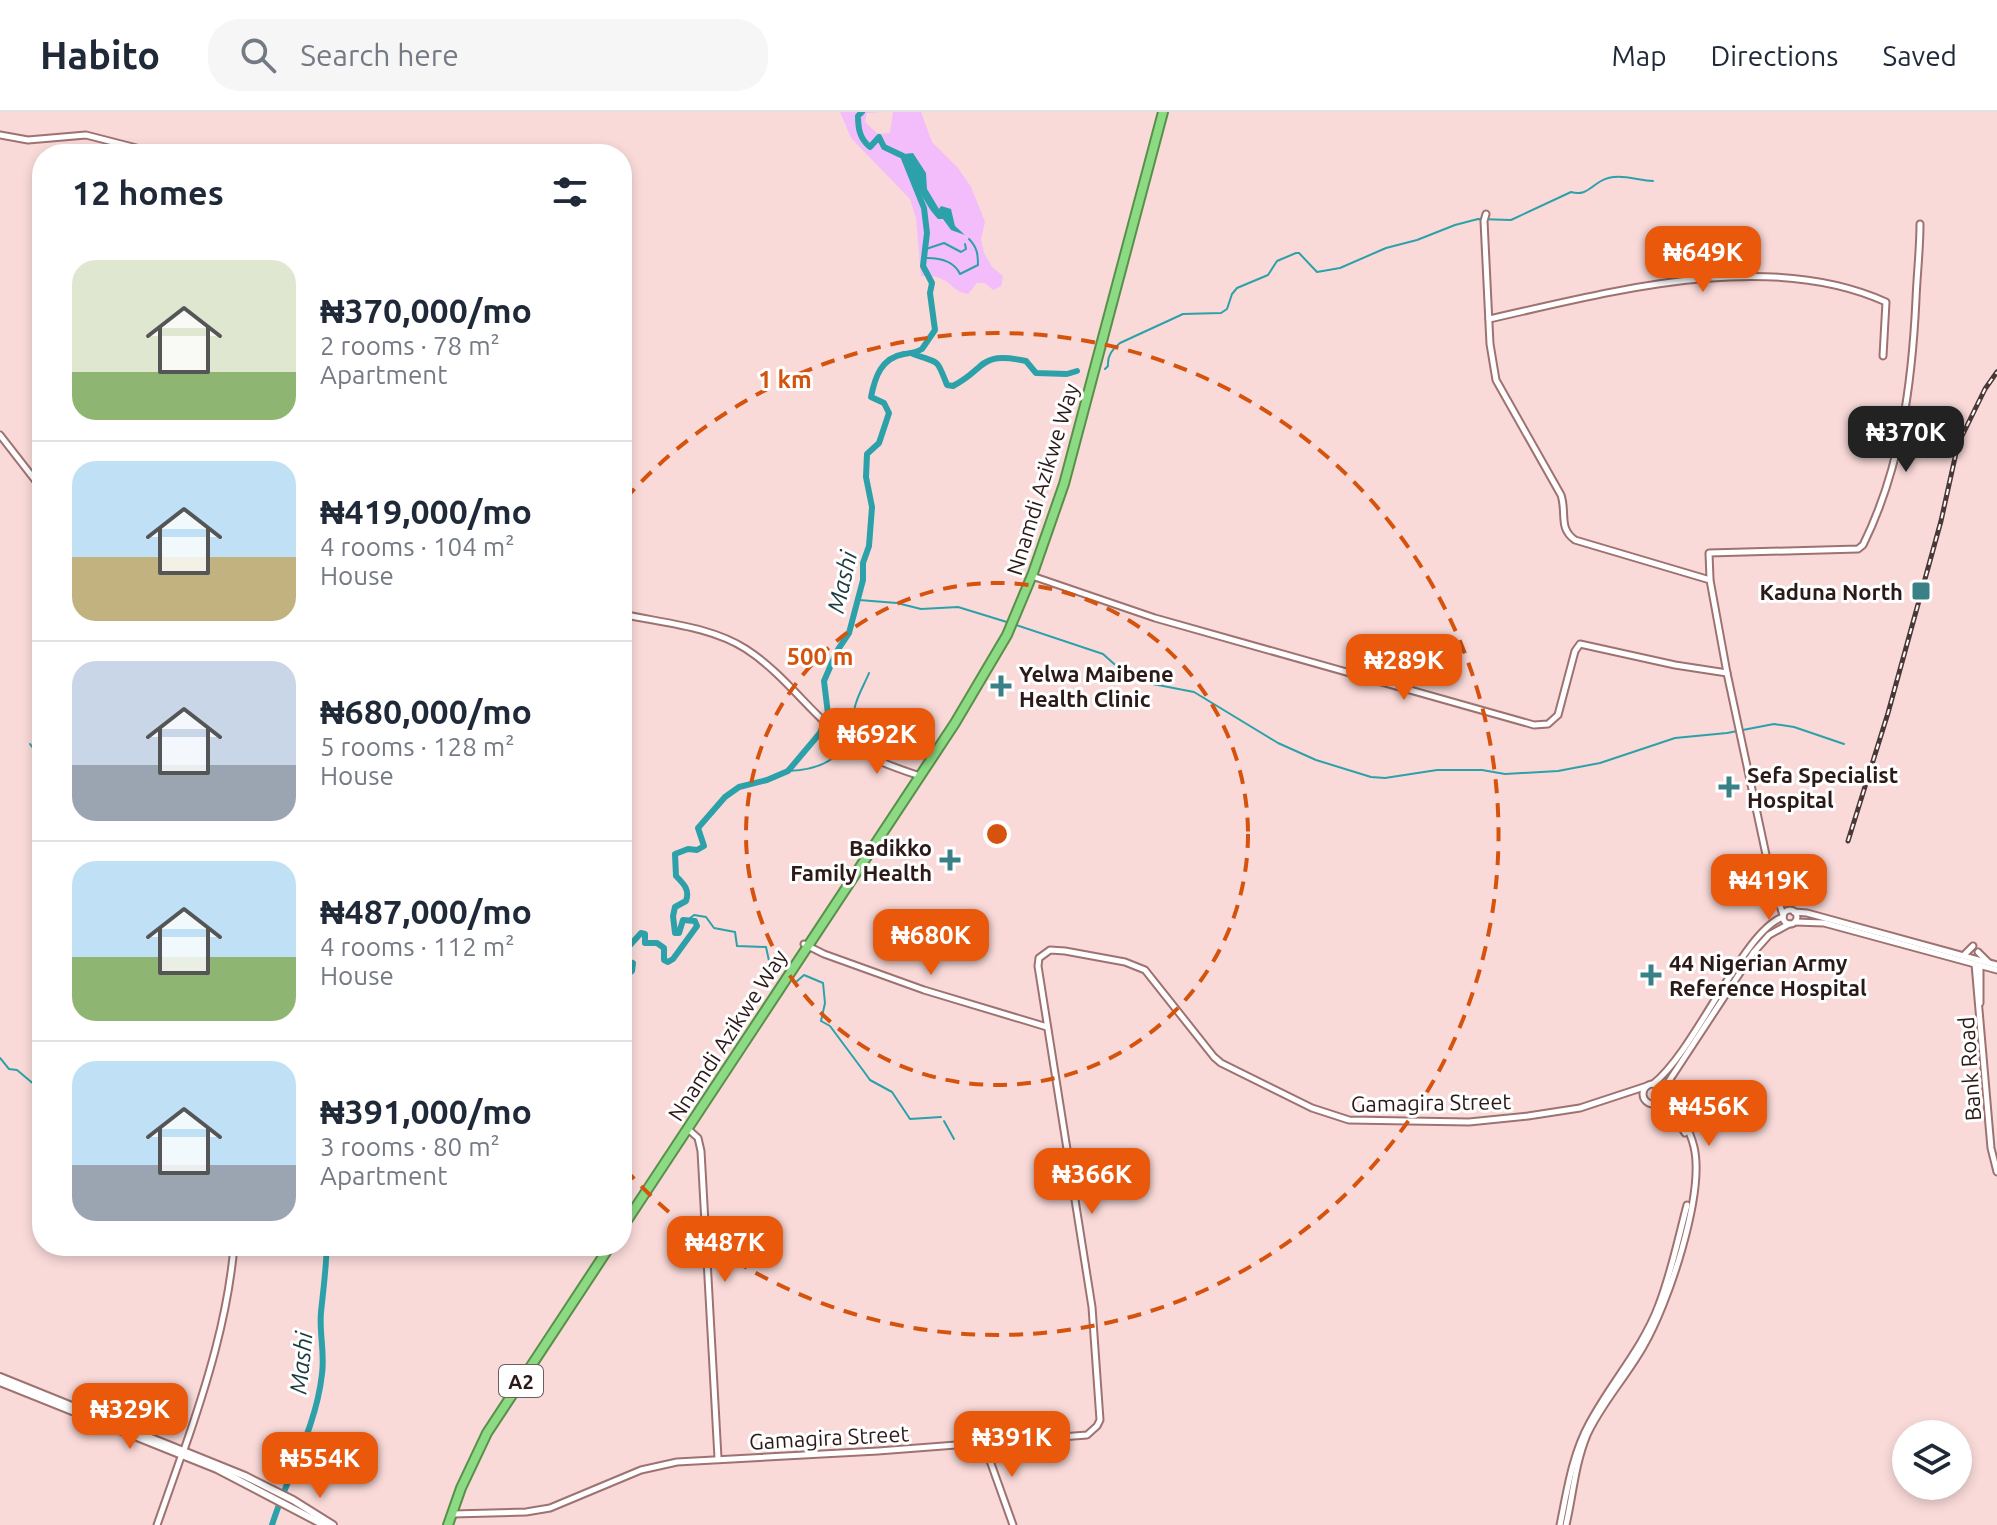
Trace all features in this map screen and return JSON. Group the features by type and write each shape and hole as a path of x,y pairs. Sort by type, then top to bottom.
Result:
{"highway":[{"name":"Nnamdi Azikwe Way","path":"632,1204 976,690 1007,635 1061,477 1161,112"},
{"name":"Nnamdi Azikwe Way","path":"632,1213 917,775 987,661 1030,575"},
{"name":"A2","path":"445,1525 476,1445 600,1256"},
{"name":"A2","path":"445,1525 480,1447 515,1386"}],"main road":[{"path":"0,1379 183,1452 333,1525"},
{"path":"291,1504 324,1525"}],"street":[{"path":"0,135 28,140 86,135 121,144"},
{"path":"1485,217 1492,364 1496,380 1561,495 1564,511 1562,522 1566,533 1575,540 1710,580"},
{"path":"1920,224 1914,347 1908,399 1894,465 1863,545 1858,549 1709,553 1710,580 1771,878 1783,916 1792,923 1824,923 1997,968"},
{"path":"1489,319 1651,284 1799,277 1886,302 1883,356"},
{"path":"0,435 32,476"},
{"path":"1030,575 1155,618 1534,725 1548,724 1558,715 1575,651 1580,644 1727,673"},
{"path":"632,616 707,632 734,642 765,663 844,740 886,765 917,775"},
{"path":"1560,1525 1573,1461 1588,1425 1658,1308 1689,1197 1693,1166 1688,1139 1670,1109 1657,1103 1753,953 1769,935 1797,918 1779,899"},
{"path":"1644,1097 1650,1085 1681,1053 1756,939 1774,921 1793,911 1963,958 1978,965 1989,965"},
{"path":"806,945 924,990 1047,1027"},
{"path":"1963,958 1973,946"},
{"name":"Gamagira Street","path":"452,1514 526,1512 550,1508 641,1470 677,1462 984,1444 1087,1435 1097,1426 1100,1420 1092,1307 1047,1027 1039,958 1050,950 1125,962 1145,970 1221,1063 1342,1119 1469,1122 1580,1108 1650,1085"},
{"path":"1978,952 1989,965"},
{"path":"1963,958 1978,975 1989,965"},
{"name":"Bank Road","path":"1978,965 1977,1000 1980,1004 1991,1148 1997,1172"},
{"path":"1566,1525 1586,1437 1644,1346 1662,1310 1676,1267 1696,1183 1696,1157 1683,1120 1663,1092 1650,1085"},
{"name":"Gamagira Street","path":"1623,1094 1634,1093 1649,1103 1657,1103"},
{"path":"687,1129 698,1138 701,1151 718,1458"},
{"path":"157,1525 214,1360 233,1256"},
{"path":"984,1444 1013,1525"}],"shaded area":[{"path":"840,112 882,112 867,113 865,122 878,134 890,133 893,112 921,112 932,142 958,168 971,187 985,222 981,240 984,253 992,267 1003,276 1001,286 993,290 985,283 977,283 968,294 939,278 921,276 916,218 910,199 851,138"}],"water":[{"path":"913,153 926,173 927,189 939,209 941,206 951,209 955,226 965,235 951,230 926,203 904,154"}],"waterway":[{"name":"Mashi","path":"632,943 641,933 645,934 645,943 657,943 664,948 664,960 668,962 673,959 697,926 695,921 683,920 679,933 675,933 675,907 686,901 687,894 676,876 675,854 704,846 698,828 725,797 739,787 788,771 820,733 828,714 824,681 849,633 869,546 872,507 866,477 867,454 879,443 889,413 884,403 871,397 875,382 885,364 896,356 922,349 935,330 930,293 932,283 923,266 927,233 924,208 903,156 884,147 879,137 870,147 864,141 858,121 862,112"},
{"path":"1105,369 1111,353 1120,343 1183,314 1221,313 1227,309 1237,288 1268,275 1277,261 1296,253 1317,272 1340,268 1386,248 1455,225 1478,219 1511,220 1571,192 1583,192 1607,178 1653,181"},
{"path":"927,258 946,261 960,274 978,265 974,245 969,239"},
{"path":"926,249 944,243 961,252 966,249 965,244"},
{"path":"913,354 936,363 947,385 953,386 984,363 999,358 1026,361 1036,373 1067,374 1077,371"},
{"path":"859,600 897,603 921,609 958,607 1010,623"},
{"path":"1016,625 1103,654 1132,680 1194,692 1278,743 1316,760 1371,777 1385,778 1437,770 1482,770 1505,774 1558,771 1600,763 1675,738 1774,724 1794,727 1844,744"},
{"path":"788,771 820,765 843,748 852,728 857,699 869,673"},
{"path":"689,919 694,915 706,917 714,928 735,932 737,946 766,947 771,970 776,972"},
{"name":"Mashi","path":"632,963 632,971"},
{"path":"796,982 804,975 823,983 825,1003 821,1021 830,1026 870,1080 892,1092 910,1119 941,1117"},
{"path":"0,1058 9,1069 17,1070 32,1083"},
{"path":"944,1121 954,1139"},
{"name":"Mashi","path":"272,1525 308,1432 319,1394 323,1366 321,1320 326,1256"}],"railway":[{"path":"1848,841 1888,713 1941,521 1958,444 1985,389 1997,372"}],"place":[{"name":"Kaduna North","path":"1921,591"},
{"name":"Yelwa Maibene Health Clinic","path":"1001,686"},
{"name":"Sefa Specialist Hospital","path":"1729,787"},
{"name":"Badikko Family Health","path":"950,860"},
{"name":"44 Nigerian Army Reference Hospital","path":"1651,975"}]}
